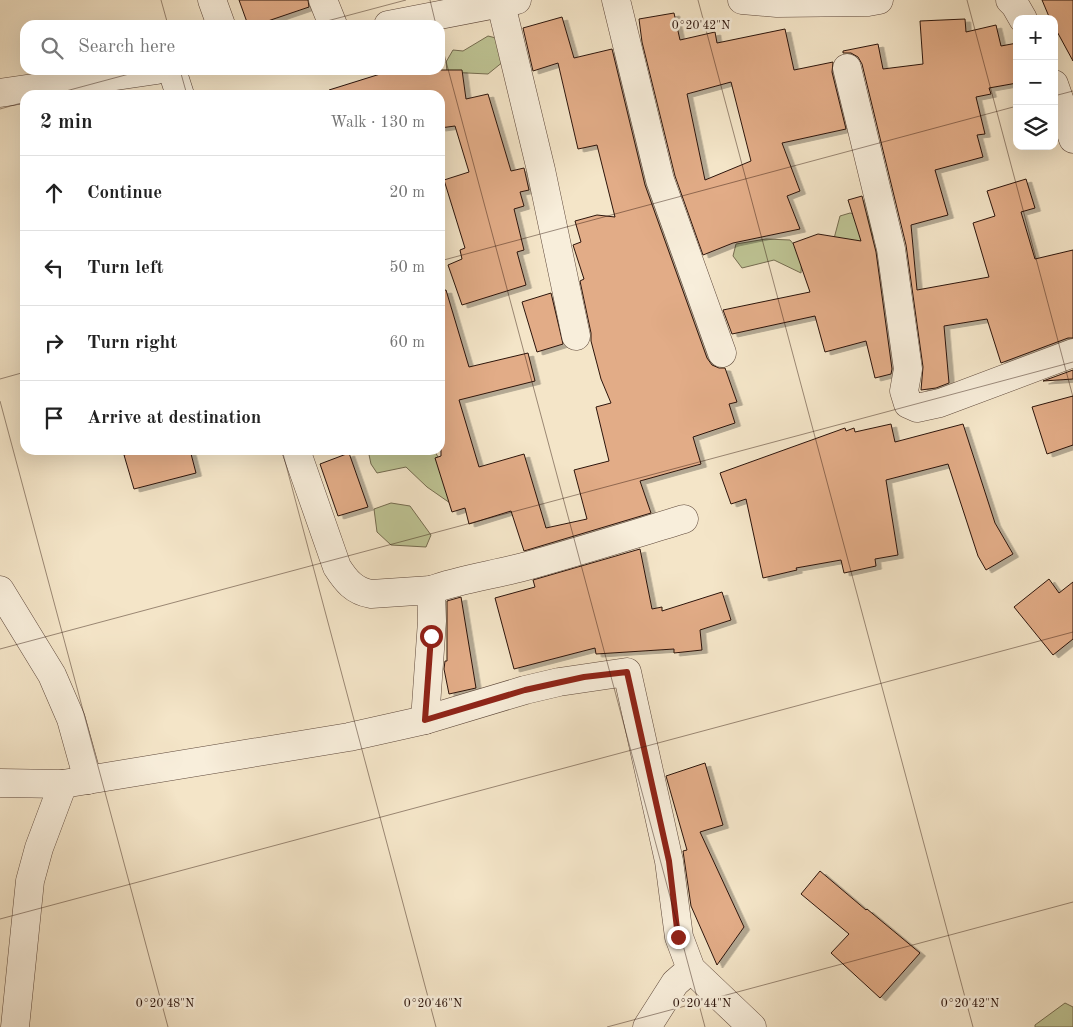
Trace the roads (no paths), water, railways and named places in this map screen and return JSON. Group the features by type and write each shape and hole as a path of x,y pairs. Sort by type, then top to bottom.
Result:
{"street":[{"path":"212,0 219,20"},
{"path":"323,0 331,20"},
{"path":"616,0 660,180 722,353"},
{"path":"742,0 777,3 868,2 879,0"},
{"path":"1010,0 1021,15"},
{"path":"414,20 508,2 576,336"},
{"path":"847,68 891,248 908,369 904,391 908,404 917,408 940,403 1073,353"},
{"path":"20,90 123,75"},
{"path":"174,75 178,90"},
{"path":"0,93 20,90"},
{"path":"1058,94 1072,130"},
{"path":"298,455 337,567 354,588 371,594 431,590 450,583 477,579 684,518"},
{"path":"0,590 52,675 71,719 75,782 39,848 30,881 15,1027"},
{"path":"425,720 432,621 431,590"},
{"path":"0,783 75,782 349,737 425,720 525,690 576,679 627,672 669,861 678,937 691,969 752,1027"},
{"path":"647,1027 675,983 691,969"}]}
